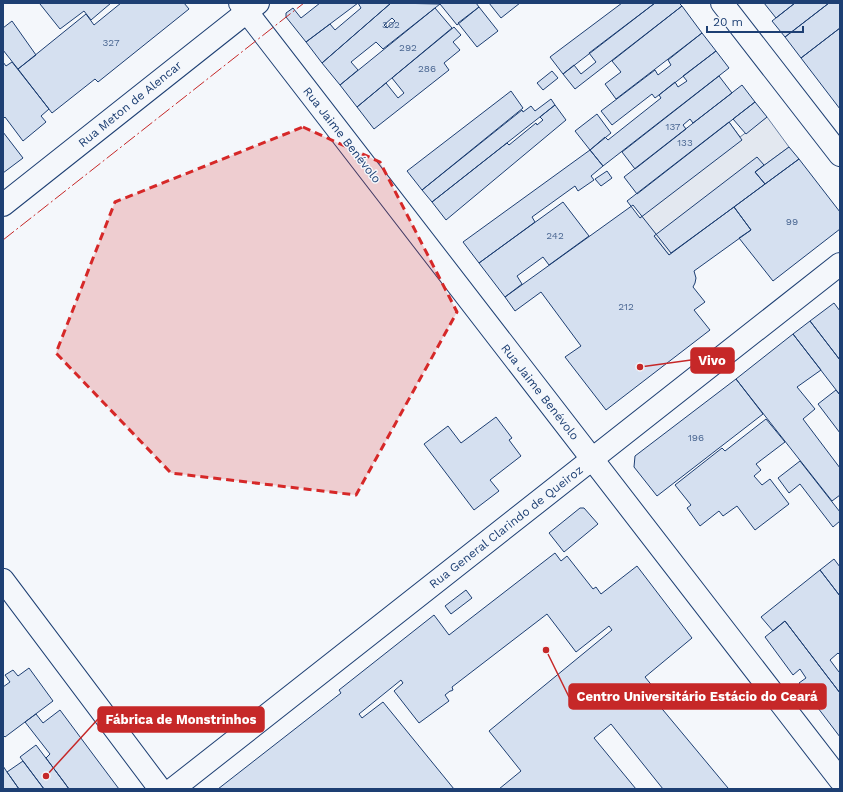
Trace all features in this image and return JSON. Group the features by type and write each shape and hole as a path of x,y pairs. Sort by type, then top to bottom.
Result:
{"street":[{"path":"722,3 840,155"},
{"name":"Rua Meton de Alencar","path":"3,205 248,6"},
{"name":"Rua Jaime Benévolo","path":"248,6 592,460 840,780"},
{"name":"Rua General Clarindo de Queiroz","path":"173,789 840,264"},
{"path":"3,580 160,789"}],"highlighted area":[{"path":"303,127 380,162 457,312 356,495 171,473 56,353 115,202"}],"shaded area":[{"path":"767,117 789,147 755,172 765,184 669,255 640,218 729,122 740,137"}],"building":[{"path":"111,3 91,20 84,11 60,29 40,4"},
{"path":"121,3 184,3 189,9 98,82 95,79 52,113 18,69 86,14 94,25"},
{"path":"320,3 358,3 306,42 286,17 286,13 293,8 301,18"},
{"path":"358,3 391,3 322,63 306,42 330,24 335,30 361,8"},
{"path":"391,3 440,4 383,49 376,42 351,62 358,70 340,85 322,63","holes":["392,18 395,21 387,28 384,25"]},
{"path":"476,3 479,7 457,25 440,4"},
{"path":"489,3 520,3 501,18"},
{"path":"622,3 655,3 563,74 550,57"},
{"path":"655,3 679,3 682,6 575,89 563,74 574,65 581,74 596,62 589,53"},
{"path":"764,3 795,3 776,18"},
{"path":"795,3 829,3 785,37 772,21"},
{"path":"829,3 840,3 840,28 801,58 785,37"},
{"path":"682,6 702,33 616,99 605,84 621,72 612,61"},
{"path":"479,7 498,31 477,47 458,23"},
{"path":"435,8 452,28 357,107 340,85"},
{"path":"12,21 36,55 18,69 3,50 3,28"},
{"path":"454,27 461,35 453,42 460,50 444,63 449,70 374,129 357,107 386,83 398,98 404,93 392,78"},
{"path":"840,28 840,109 801,58"},
{"path":"702,33 716,51 655,98 652,94 612,125 601,111 655,70 658,75 671,65 668,60"},
{"path":"716,51 729,68 603,166 590,150 605,137 608,140 661,98 659,95 675,82 678,87 687,81 683,76"},
{"path":"3,62 6,66 12,62 49,109 41,116 46,122 23,141 5,117 3,119"},
{"path":"552,71 558,78 543,90 537,83"},
{"path":"719,76 732,93 693,123 690,119 683,125 686,129 635,169 622,152"},
{"path":"742,85 755,102 637,194 624,177"},
{"path":"511,91 523,108 422,190 407,171"},
{"path":"551,99 555,105 432,202 422,190 522,110 523,112 531,106 535,111"},
{"path":"755,102 767,117 746,134 733,119"},
{"path":"555,105 566,120 446,220 432,202 507,143 509,145 536,123 537,125 543,120 540,117"},
{"path":"597,114 611,133 590,150 575,131"},
{"path":"729,122 742,140 640,218 627,201"},
{"path":"3,132 23,158 3,173"},
{"path":"789,147 799,159 765,184 755,172"},
{"path":"590,150 603,166 591,176 594,180 578,191 575,186 532,217 535,222 479,263 463,242"},
{"path":"757,157 764,165 755,172 765,184 669,255 654,236"},
{"path":"799,159 840,212 840,229 773,281 739,238 751,230 734,207"},
{"path":"607,171 612,178 601,186 595,179"},
{"path":"563,202 589,236 549,265 543,257 517,276 522,284 505,297 479,263"},
{"path":"633,205 671,253 734,207 751,230 694,271 696,278 693,287 705,302 694,310 710,330 606,410 565,357 581,346 541,292 515,311 505,297"},
{"path":"834,303 840,311 840,360 810,321"},
{"path":"810,321 840,360 840,395 793,334"},
{"path":"793,334 821,370 797,387 815,409 803,419 840,468 840,495 832,501 736,379"},
{"path":"736,379 763,414 657,496 634,467 635,456"},
{"path":"836,390 840,395 840,433 818,404"},
{"path":"496,417 512,438 509,440 521,456 490,480 499,491 474,510 424,444 448,426 461,443"},
{"path":"766,419 785,442 756,464 761,470 754,476 762,485 770,479 789,504 755,530 737,506 723,516 719,511 700,526 687,508 691,505 675,485 722,448 725,451"},
{"path":"800,461 840,512 840,521 833,527 800,484 789,493 778,478"},
{"path":"580,508 584,508 598,524 564,552 549,533"},
{"path":"555,553 561,561 567,556 593,589 596,587 601,594 637,566 692,638 645,677 663,699 658,704 728,788 727,789 663,789 611,724 594,738 636,789 499,789 521,771 489,731 612,630 609,626 576,652 547,614 452,687 453,690 445,695 449,701 419,723 394,691 403,683 401,680 359,714 362,718 383,702 454,789 218,789 341,693 339,690 434,615 449,635"},
{"path":"834,559 840,567 840,596 820,570"},
{"path":"820,570 840,596 840,655 838,653 830,660 839,672 840,671 840,693 785,621 773,631 761,617"},
{"path":"466,590 472,598 451,614 445,606"},
{"path":"785,621 840,693 840,737 799,683 806,678 800,669 793,675 765,637"},
{"path":"29,668 53,701 5,737 3,735 3,687 10,682 5,675 13,670 18,676"},
{"path":"60,710 119,789 69,789 46,758 50,754 25,722 36,714 43,723"},
{"path":"36,745 69,789 44,789 20,757"},
{"path":"23,761 44,789 19,789 7,772"},
{"path":"3,766 7,772 19,789 3,789"}],"power":[{"path":"3,240 304,3"}],"place":[{"name":"Vivo","path":"640,367"},
{"name":"Centro Universitário Estácio do Ceará","path":"546,650"},
{"name":"Fábrica de Monstrinhos","path":"46,776"}]}
